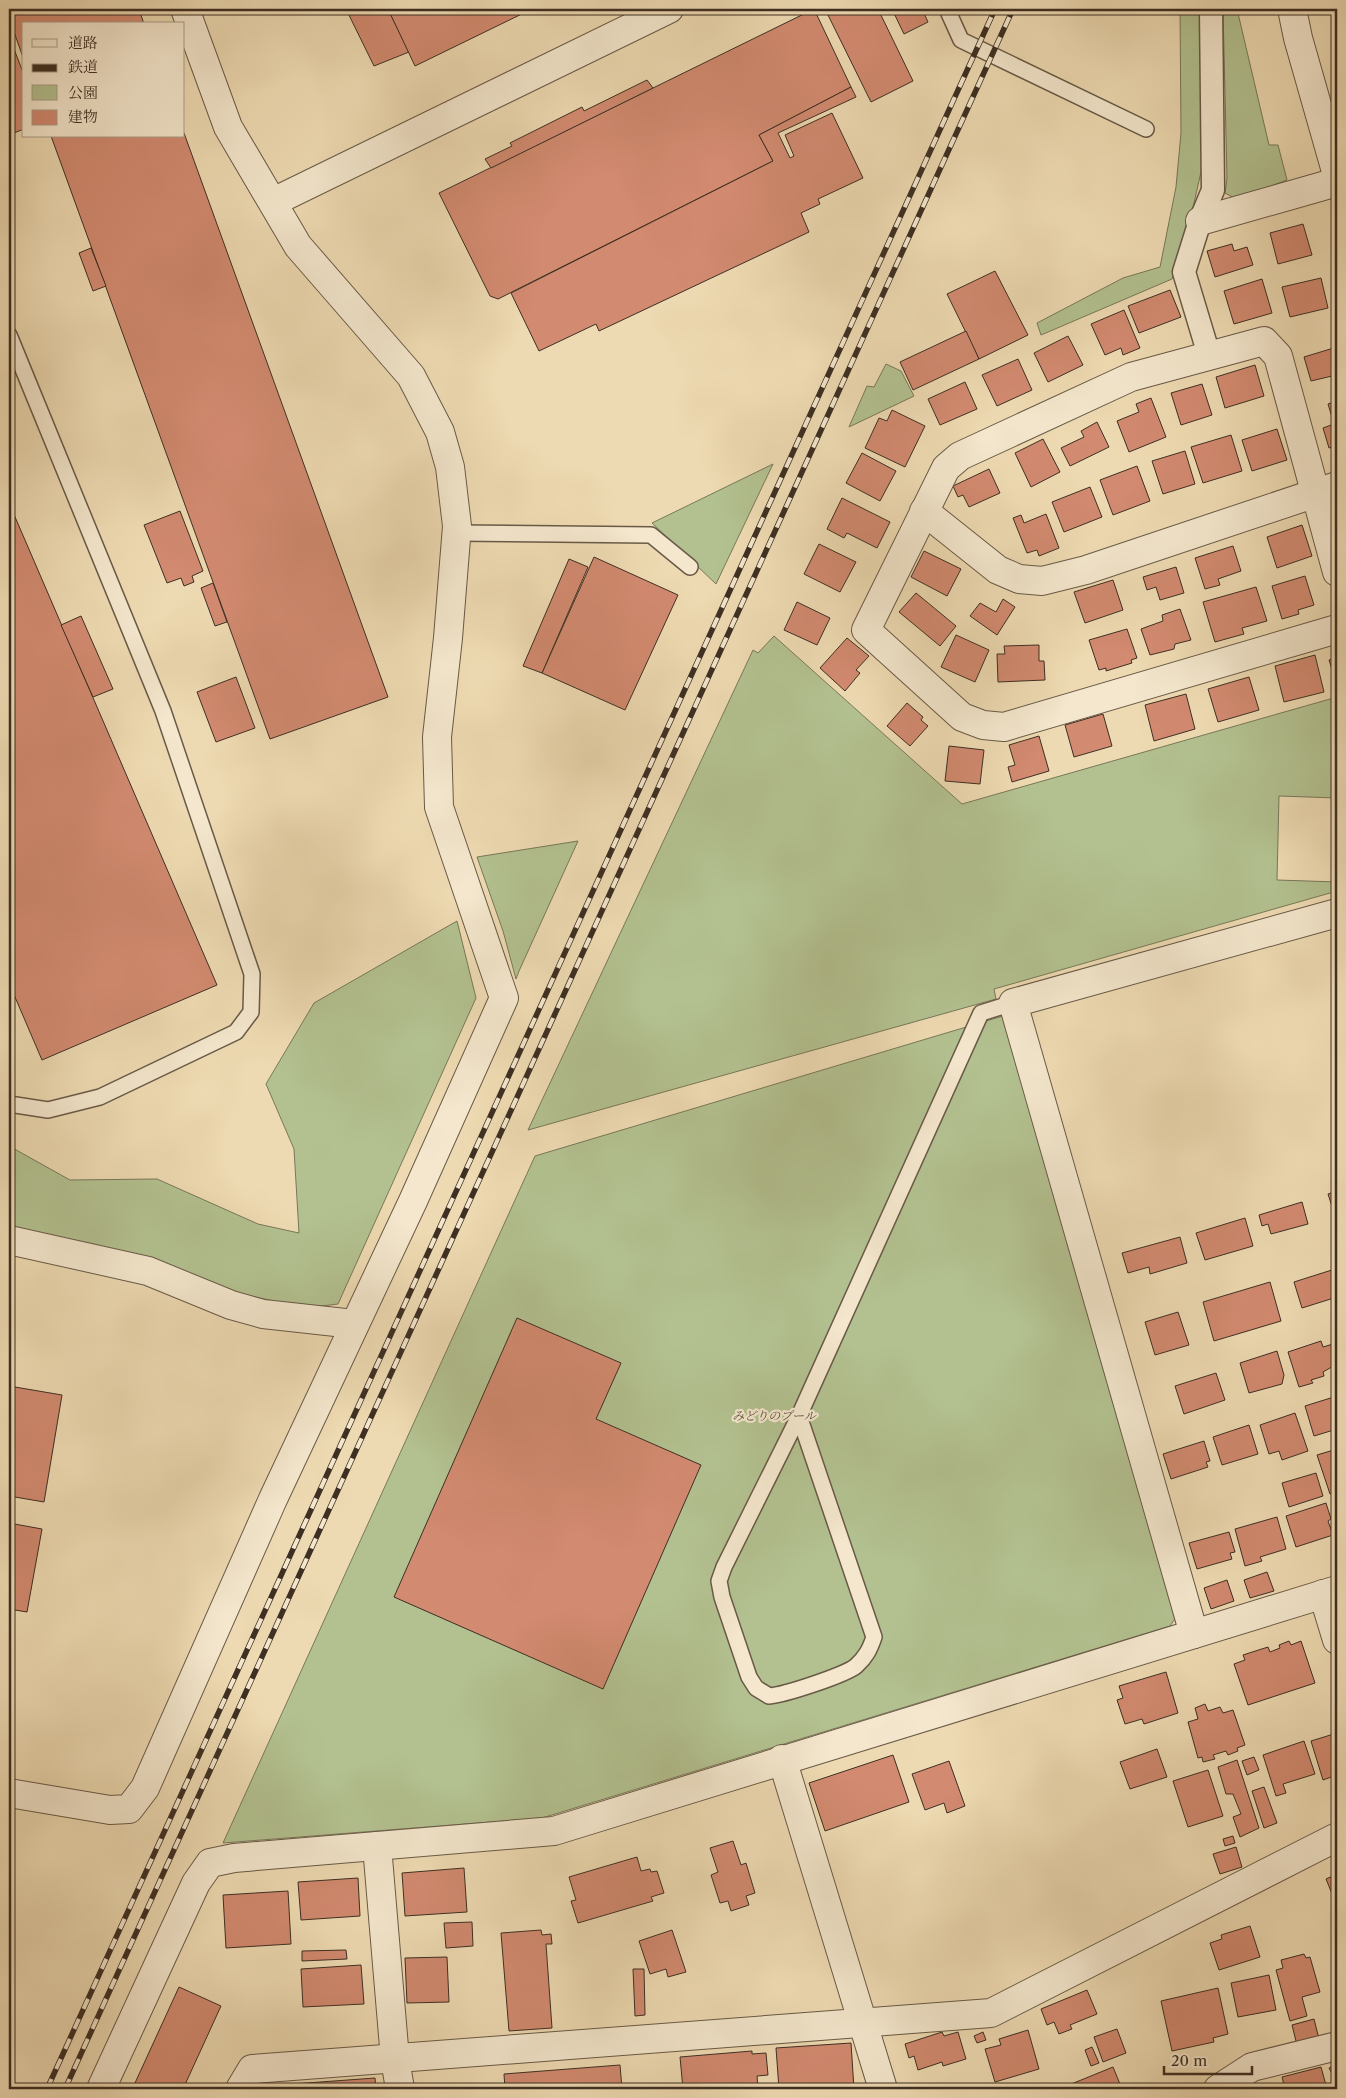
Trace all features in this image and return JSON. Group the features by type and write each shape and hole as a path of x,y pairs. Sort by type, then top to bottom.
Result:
{"street":[{"path":"9,1793 110,1810 129,1809 145,1788 273,1499 504,998 439,807 437,737 448,638 456,533 450,467 440,432 411,376 298,246 228,127 185,9"},
{"path":"273,202 669,9"},
{"path":"1209,355 1184,272 1200,221 1213,190 1211,9"},
{"path":"1292,9 1298,38 1337,175"},
{"path":"1200,221 1337,182"},
{"path":"1337,572 1326,489 1278,356 1264,341 1131,376 960,456 946,468 866,630 962,717 983,725 1004,728 1337,629"},
{"path":"924,511 998,570 1019,579 1042,581 1086,570 1326,489"},
{"path":"1194,1634 1013,1003 1337,913"},
{"path":"9,1240 148,1271 231,1304 263,1314 354,1324"},
{"path":"101,2089 196,1883 210,1863 234,1858 554,1831 782,1759 1330,1592 1337,1640"},
{"path":"782,1759 883,2089"},
{"path":"240,2089 252,2069 862,2021 991,2013 1337,1838"},
{"path":"377,1846 395,2058 400,2089"},
{"path":"1218,2089 1252,2067 1337,2046"}],"lane":[{"path":"947,9 961,40 1146,129"},
{"path":"9,334 163,711 252,974 251,1012 236,1032 100,1097 48,1110 9,1104"},
{"path":"456,533 651,535 690,566"},
{"path":"799,1416 874,1637 869,1652 855,1667 791,1691 769,1696 756,1688 749,1677 719,1582 724,1566 799,1416 981,1013 1013,1003"}],"green space":[{"path":"1180,9 1200,9 1203,163 1192,212 1172,279 1041,335 1037,323 1123,278 1160,267 1176,187 1181,133"},
{"path":"1223,9 1237,9 1269,145 1278,145 1287,180 1236,199 1225,193 1227,178"},
{"path":"886,364 901,371 914,396 849,427 867,386 874,387"},
{"path":"773,464 716,584 652,523"},
{"path":"774,636 962,804 1337,697 1337,798 1279,796 1277,880 1337,882 1337,891 994,989 996,999 528,1130 753,650 758,653"},
{"path":"578,841 516,979 503,931 477,857"},
{"path":"457,921 476,998 338,1304 305,1308 233,1292 9,1227 9,1146 70,1180 157,1179 258,1224 299,1233 294,1149 266,1084 314,1003"},
{"name":"みどりのプール","path":"1003,1016 1177,1616 1170,1626 542,1818 223,1843 535,1156"}],"building":[{"path":"9,9 139,9 143,22 22,22 22,54 9,18"},
{"path":"346,9 388,9 409,52 374,66"},
{"path":"388,9 532,9 415,66"},
{"path":"814,9 851,87 759,135 773,161 498,299 490,296 439,193"},
{"path":"840,9 878,9 913,81 871,102 828,15"},
{"path":"892,9 922,9 928,22 904,34"},
{"path":"9,36 22,70 22,130 9,135"},
{"path":"647,80 653,88 491,168 485,159 512,146 510,143 582,107 584,111"},
{"path":"851,87 856,97 778,133 790,158 794,156 785,135 832,113 863,178 818,199 820,204 801,213 809,232 599,331 596,324 539,351 511,293 773,161 759,135"},
{"path":"185,136 388,697 270,739 52,138 185,138"},
{"path":"1303,224 1312,255 1278,264 1270,233"},
{"path":"1232,244 1234,251 1247,247 1253,265 1215,277 1207,251"},
{"path":"91,248 106,286 93,291 79,253"},
{"path":"995,271 1028,335 979,359 947,294"},
{"path":"1321,278 1328,308 1290,317 1282,287"},
{"path":"1262,279 1272,313 1234,324 1224,291"},
{"path":"1170,290 1181,317 1139,333 1128,306"},
{"path":"1124,310 1140,348 1123,355 1121,348 1105,355 1091,324"},
{"path":"966,331 979,359 913,390 900,362"},
{"path":"1068,336 1083,365 1048,382 1034,353"},
{"path":"1337,347 1337,370 1331,372 1332,376 1311,381 1304,357"},
{"path":"1018,359 1032,390 997,406 982,375"},
{"path":"1255,365 1264,396 1225,408 1216,377"},
{"path":"965,382 977,409 940,425 928,399"},
{"path":"1202,384 1212,415 1181,425 1171,393"},
{"path":"1151,398 1166,437 1129,452 1117,421 1139,412 1136,404"},
{"path":"1337,401 1337,446 1329,448 1323,428 1334,424 1328,404"},
{"path":"892,410 925,426 905,467 865,448 879,418 887,421"},
{"path":"1097,422 1109,447 1070,466 1061,448 1084,437 1081,431"},
{"path":"1277,429 1287,460 1252,471 1242,440"},
{"path":"1231,435 1242,471 1203,483 1191,447"},
{"path":"1043,439 1060,472 1031,487 1015,453"},
{"path":"1185,451 1195,484 1163,494 1152,461"},
{"path":"862,453 896,471 880,501 846,483"},
{"path":"1137,466 1150,501 1113,515 1100,480"},
{"path":"989,469 1000,493 969,507 963,495 958,497 953,486"},
{"path":"1090,487 1102,517 1064,532 1052,502"},
{"path":"842,498 890,522 877,548 847,533 844,538 827,529"},
{"path":"9,503 217,985 42,1060 9,983"},
{"path":"180,511 203,571 192,576 194,582 184,586 181,578 167,583 144,525"},
{"path":"1046,514 1059,548 1039,556 1037,550 1027,553 1013,518 1021,515 1024,523"},
{"path":"1302,525 1312,556 1277,568 1267,537"},
{"path":"819,544 856,562 840,592 804,574"},
{"path":"1233,546 1241,571 1218,579 1220,585 1205,589 1195,558"},
{"path":"924,551 961,569 947,596 911,577"},
{"path":"594,557 678,595 625,710 542,673"},
{"path":"569,559 588,567 542,673 523,666"},
{"path":"1176,567 1184,593 1160,600 1156,587 1147,590 1143,577"},
{"path":"1305,576 1314,605 1298,610 1299,614 1282,619 1272,586"},
{"path":"1113,580 1123,610 1085,623 1074,592"},
{"path":"213,583 227,622 215,626 201,588"},
{"path":"1256,587 1267,621 1242,628 1244,634 1215,642 1203,602"},
{"path":"916,593 956,626 940,646 899,612"},
{"path":"1003,599 1015,607 997,635 970,616 980,603 996,612"},
{"path":"797,602 830,618 817,645 784,630"},
{"path":"1180,609 1191,640 1175,644 1174,649 1150,655 1141,629 1163,621 1162,615"},
{"path":"81,616 113,689 93,697 61,625"},
{"path":"1127,629 1137,658 1131,660 1132,663 1106,671 1106,668 1099,670 1089,640"},
{"path":"956,635 989,650 975,682 941,667"},
{"path":"847,638 869,656 856,670 860,673 845,691 820,668"},
{"path":"1039,645 1039,661 1044,661 1045,680 998,682 997,654 1005,654 1004,646"},
{"path":"1315,655 1324,692 1284,702 1275,666"},
{"path":"1337,657 1337,685 1329,660"},
{"path":"236,677 255,728 216,742 197,692"},
{"path":"1249,677 1259,710 1218,722 1208,689"},
{"path":"1186,694 1195,729 1154,741 1145,705"},
{"path":"907,703 923,717 921,720 928,726 910,746 887,726"},
{"path":"1103,714 1112,746 1074,757 1065,725"},
{"path":"1039,736 1049,771 1012,782 1008,767 1015,765 1009,745"},
{"path":"949,746 984,750 980,784 945,781"},
{"path":"1337,1191 1337,1222 1328,1194"},
{"path":"1302,1202 1308,1224 1271,1234 1268,1224 1262,1226 1259,1215"},
{"path":"1245,1218 1253,1246 1205,1260 1196,1233"},
{"path":"1180,1237 1187,1263 1150,1274 1149,1267 1128,1273 1122,1253"},
{"path":"1335,1269 1337,1297 1302,1308 1294,1282"},
{"path":"1270,1282 1281,1321 1214,1341 1203,1302"},
{"path":"1178,1312 1189,1345 1155,1355 1145,1322"},
{"path":"517,1318 621,1363 596,1419 701,1465 603,1689 394,1597"},
{"path":"1321,1341 1323,1347 1333,1344 1337,1364 1323,1372 1324,1376 1311,1380 1313,1383 1299,1387 1288,1352"},
{"path":"1277,1351 1284,1375 1282,1384 1249,1393 1240,1363"},
{"path":"1216,1373 1225,1400 1184,1414 1175,1386"},
{"path":"9,1386 62,1395 44,1502 9,1496"},
{"path":"1337,1396 1337,1429 1314,1436 1305,1406"},
{"path":"1295,1413 1308,1451 1282,1460 1279,1451 1269,1454 1260,1425"},
{"path":"1249,1425 1258,1454 1222,1465 1213,1437"},
{"path":"1204,1441 1210,1461 1206,1462 1208,1467 1171,1479 1163,1454"},
{"path":"1337,1449 1337,1491 1330,1494 1317,1455"},
{"path":"1316,1473 1323,1496 1289,1507 1282,1483"},
{"path":"1326,1503 1331,1519 1328,1521 1333,1535 1296,1547 1286,1516"},
{"path":"1277,1517 1286,1549 1260,1557 1262,1561 1245,1566 1235,1529"},
{"path":"9,1523 42,1529 27,1612 9,1609"},
{"path":"1229,1532 1235,1552 1230,1553 1232,1559 1197,1569 1189,1543"},
{"path":"1267,1572 1274,1591 1250,1598 1244,1580"},
{"path":"1227,1580 1234,1601 1211,1609 1204,1588"},
{"path":"1289,1641 1291,1645 1301,1641 1315,1683 1248,1705 1234,1664 1245,1660 1243,1655 1268,1647 1270,1652 1280,1648 1279,1645"},
{"path":"1166,1672 1178,1713 1144,1724 1142,1719 1125,1724 1117,1700 1123,1698 1119,1686"},
{"path":"1205,1704 1208,1711 1220,1707 1223,1713 1233,1710 1245,1745 1237,1748 1238,1751 1228,1755 1226,1751 1213,1755 1215,1759 1203,1762 1202,1757 1198,1758 1188,1722 1198,1719 1195,1708"},
{"path":"1337,1733 1337,1775 1323,1780 1311,1741"},
{"path":"1304,1741 1315,1774 1283,1784 1286,1793 1276,1796 1263,1755"},
{"path":"1157,1749 1167,1777 1130,1789 1120,1762"},
{"path":"893,1755 909,1802 825,1831 809,1783"},
{"path":"1254,1757 1259,1770 1247,1775 1242,1761"},
{"path":"1237,1760 1259,1828 1240,1837 1233,1817 1241,1814 1233,1794 1226,1794 1218,1767"},
{"path":"949,1761 965,1806 947,1813 944,1803 925,1810 912,1774"},
{"path":"1208,1770 1223,1816 1188,1827 1173,1781"},
{"path":"1264,1787 1277,1823 1264,1828 1252,1791"},
{"path":"1233,1836 1235,1843 1225,1846 1223,1839"},
{"path":"733,1841 741,1865 746,1863 755,1893 746,1896 749,1905 731,1911 728,1901 720,1903 711,1875 718,1872 710,1848"},
{"path":"1236,1847 1242,1867 1220,1874 1213,1854"},
{"path":"637,1857 641,1871 650,1869 651,1872 657,1871 664,1893 651,1897 653,1901 578,1923 571,1901 576,1900 569,1877"},
{"path":"464,1868 467,1912 405,1916 402,1873"},
{"path":"1337,1874 1337,1906 1326,1879"},
{"path":"358,1878 360,1916 301,1920 298,1882"},
{"path":"288,1891 291,1944 226,1948 223,1895"},
{"path":"472,1922 473,1946 446,1948 444,1923"},
{"path":"1250,1926 1260,1957 1219,1970 1210,1943 1222,1939 1221,1935"},
{"path":"541,1930 542,1935 551,1934 552,1944 546,1944 552,2028 509,2031 501,1933"},
{"path":"672,1930 686,1972 668,1977 666,1969 650,1974 639,1941"},
{"path":"346,1950 347,1959 302,1961 302,1951"},
{"path":"1304,1954 1306,1958 1310,1957 1320,1992 1302,1997 1307,2016 1290,2021 1276,1970 1283,1968 1281,1960"},
{"path":"447,1957 449,2002 407,2003 405,1958"},
{"path":"361,1965 364,2004 303,2007 301,1969"},
{"path":"633,1969 644,1969 645,2015 635,2016"},
{"path":"1269,1975 1276,2010 1238,2017 1231,1983"},
{"path":"179,1987 221,2006 183,2089 149,2089 135,2083"},
{"path":"1218,1988 1228,2034 1213,2038 1214,2042 1172,2051 1161,2001"},
{"path":"1087,1990 1097,2014 1070,2025 1072,2029 1059,2034 1054,2022 1047,2025 1041,2009"},
{"path":"1314,2019 1319,2039 1297,2045 1292,2025"},
{"path":"1117,2029 1126,2053 1103,2062 1094,2037"},
{"path":"1028,2030 1039,2069 995,2082 985,2049 1001,2045 999,2039"},
{"path":"942,2032 944,2036 958,2032 966,2059 943,2066 942,2062 918,2070 914,2056 909,2058 905,2044"},
{"path":"983,2032 986,2040 977,2043 974,2036"},
{"path":"851,2043 854,2089 779,2089 776,2048"},
{"path":"1092,2047 1099,2063 1091,2066 1085,2050"},
{"path":"752,2051 752,2054 766,2053 768,2075 757,2076 758,2089 683,2089 680,2057"},
{"path":"1337,2064 1337,2083 1329,2068"},
{"path":"620,2065 622,2089 505,2089 504,2074"},
{"path":"1113,2067 1122,2089 1065,2089 1064,2087"},
{"path":"1321,2067 1327,2089 1285,2089 1282,2077"},
{"path":"375,2078 376,2089 279,2089 279,2085"},
{"path":"495,2087 495,2089 467,2089"}],"railway":[{"path":"47,2089 995,9"},
{"path":"65,2089 1013,9"}]}
